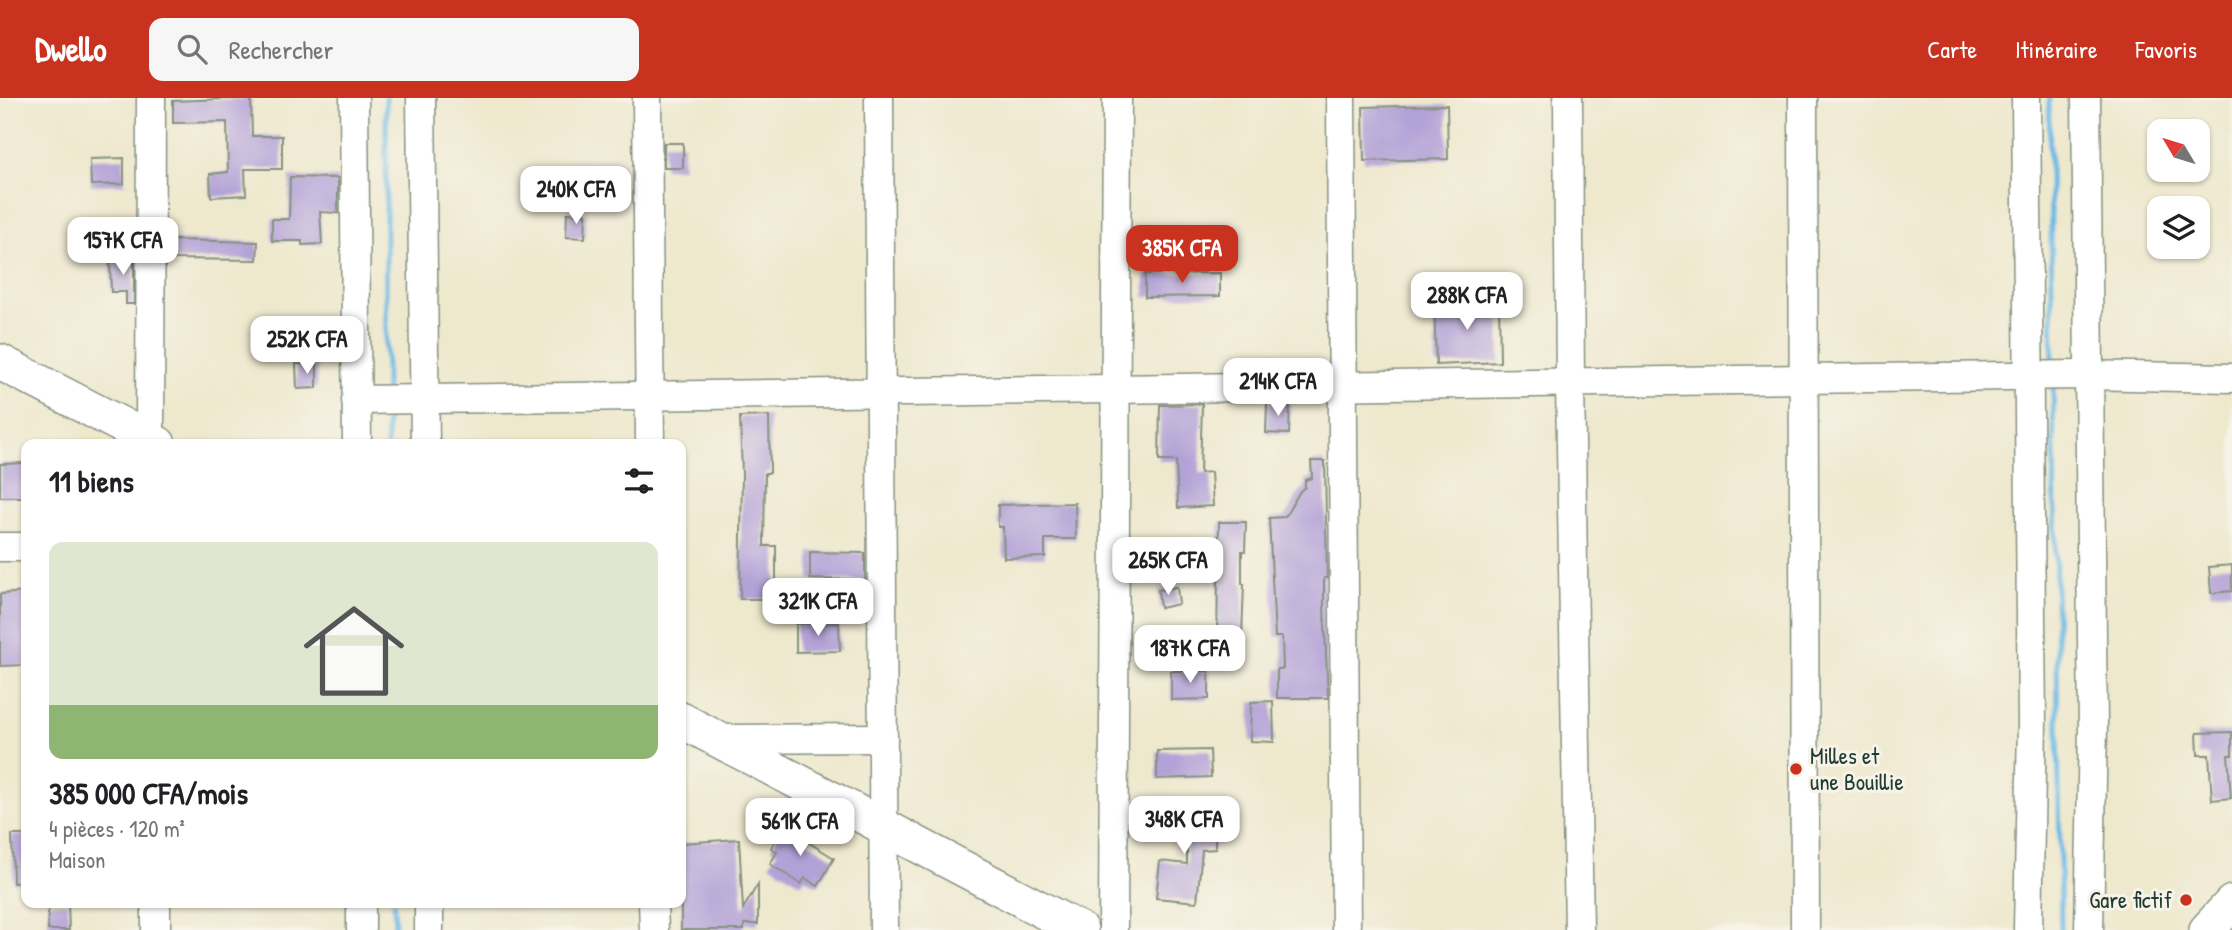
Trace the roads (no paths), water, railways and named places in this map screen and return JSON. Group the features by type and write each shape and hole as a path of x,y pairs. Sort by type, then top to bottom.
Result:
{"main road":[{"path":"0,362 145,439"},
{"path":"686,723 1080,930"},
{"path":"2207,930 2232,903"}],"street":[{"path":"151,98 153,439"},
{"path":"354,98 389,399 421,439"},
{"path":"361,439 389,399 421,98"},
{"path":"647,98 650,439"},
{"path":"879,98 884,930"},
{"path":"1113,930 1117,98"},
{"path":"1341,98 1346,930"},
{"path":"1568,98 1579,930"},
{"path":"1803,98 1805,930"},
{"path":"2026,98 2035,376 2028,930"},
{"path":"2086,98 2085,375 2094,727 2089,930"},
{"path":"389,399 2085,375 2232,378"},
{"path":"0,547 21,547"},
{"path":"717,739 883,738"},
{"path":"156,908 156,930"},
{"path":"360,908 361,930"},
{"path":"429,908 429,930"},
{"path":"653,908 654,930"}],"waterway":[{"path":"386,98 386,392"},
{"path":"2049,98 2053,367"},
{"path":"2053,384 2061,930"},
{"path":"387,409 387,439"},
{"path":"394,908 395,930"}],"place":[{"name":"Milles et une Bouillie","path":"1796,769"},
{"name":"Gare fictif","path":"2186,900"}]}
